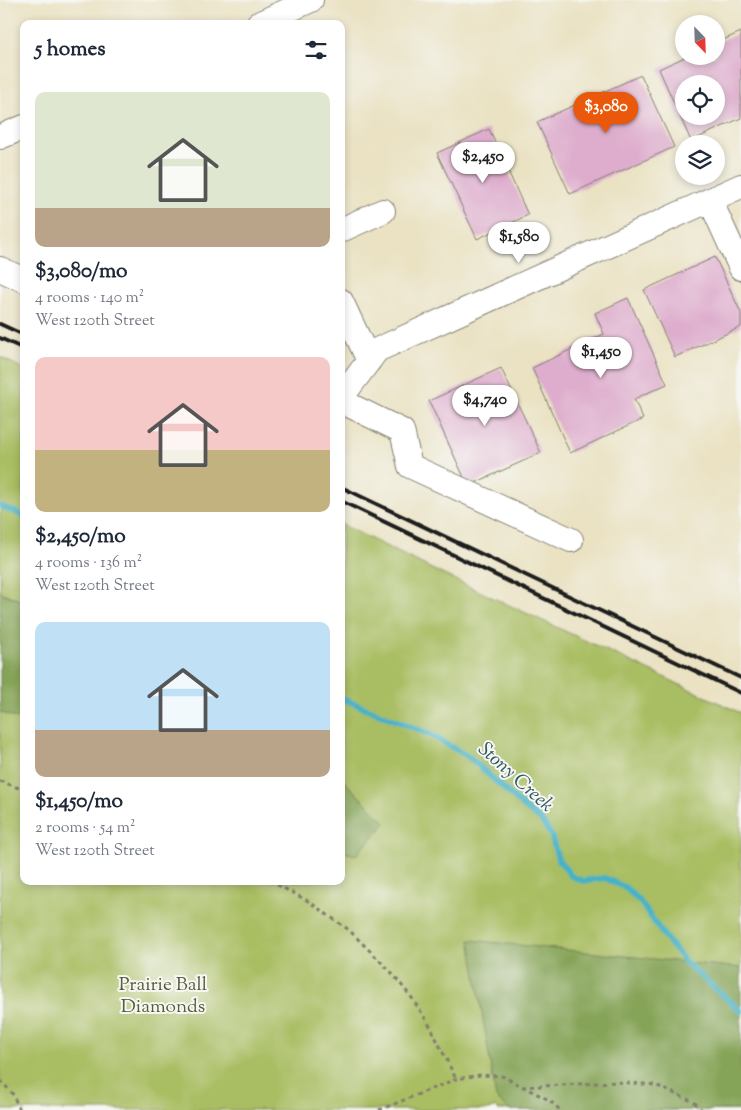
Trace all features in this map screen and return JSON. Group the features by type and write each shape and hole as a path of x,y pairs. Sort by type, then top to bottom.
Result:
{"street":[{"path":"267,20 312,0"},
{"path":"0,137 20,129"},
{"path":"345,394 377,350 741,186"},
{"path":"710,200 741,268"},
{"path":"345,228 383,211"},
{"path":"0,269 20,278"},
{"path":"345,310 369,361"},
{"path":"345,402 402,431 410,466 570,540"}],"path":[{"path":"0,781 20,788"},
{"path":"278,885 308,901 349,930 391,972 412,998 430,1026 456,1079"},
{"path":"379,1110 456,1079 480,1075 502,1076 549,1100 560,1110"},
{"path":"0,1080 12,1093 20,1110"},
{"path":"522,1087 617,1082 655,1085 694,1102 702,1110"}],"green space":[{"path":"0,357 20,367 20,600 0,592"},
{"name":"Prairie Ball Diamonds","path":"345,526 440,573 741,713 741,968 729,968 741,1110 499,1110 495,1107 488,1110 0,1110 0,712 20,720 20,885 345,885 345,852 356,855 386,823 345,782"},
{"path":"0,592 20,600 20,720 0,712"},
{"path":"345,782 386,823 356,855 345,852"},
{"path":"470,940 741,968 741,1110 509,1110 496,1098"}],"building":[{"path":"741,32 741,118 704,135 688,135 684,125 725,125 725,75 675,75 675,105 659,69 675,62 675,65 725,65 725,39"},
{"path":"641,75 674,147 570,194 537,122"},
{"path":"489,129 528,215 477,239 437,153"},
{"path":"715,257 741,313 741,327 675,357 644,290"},
{"path":"628,298 667,384 634,399 643,419 570,453 532,368 604,334 595,313"},
{"path":"501,368 541,453 468,486 429,401"}],"waterway":[{"name":"Stony Creek","path":"0,506 20,514"},
{"name":"Stony Creek","path":"345,700 429,734 469,757 541,820 551,835 558,859 571,876 583,881 605,878 626,888 641,903 667,940 688,965 741,1011"}],"railway":[{"path":"0,324 20,333"},
{"path":"0,338 20,347"},
{"path":"345,489 741,678"},
{"path":"345,503 741,693"}]}
